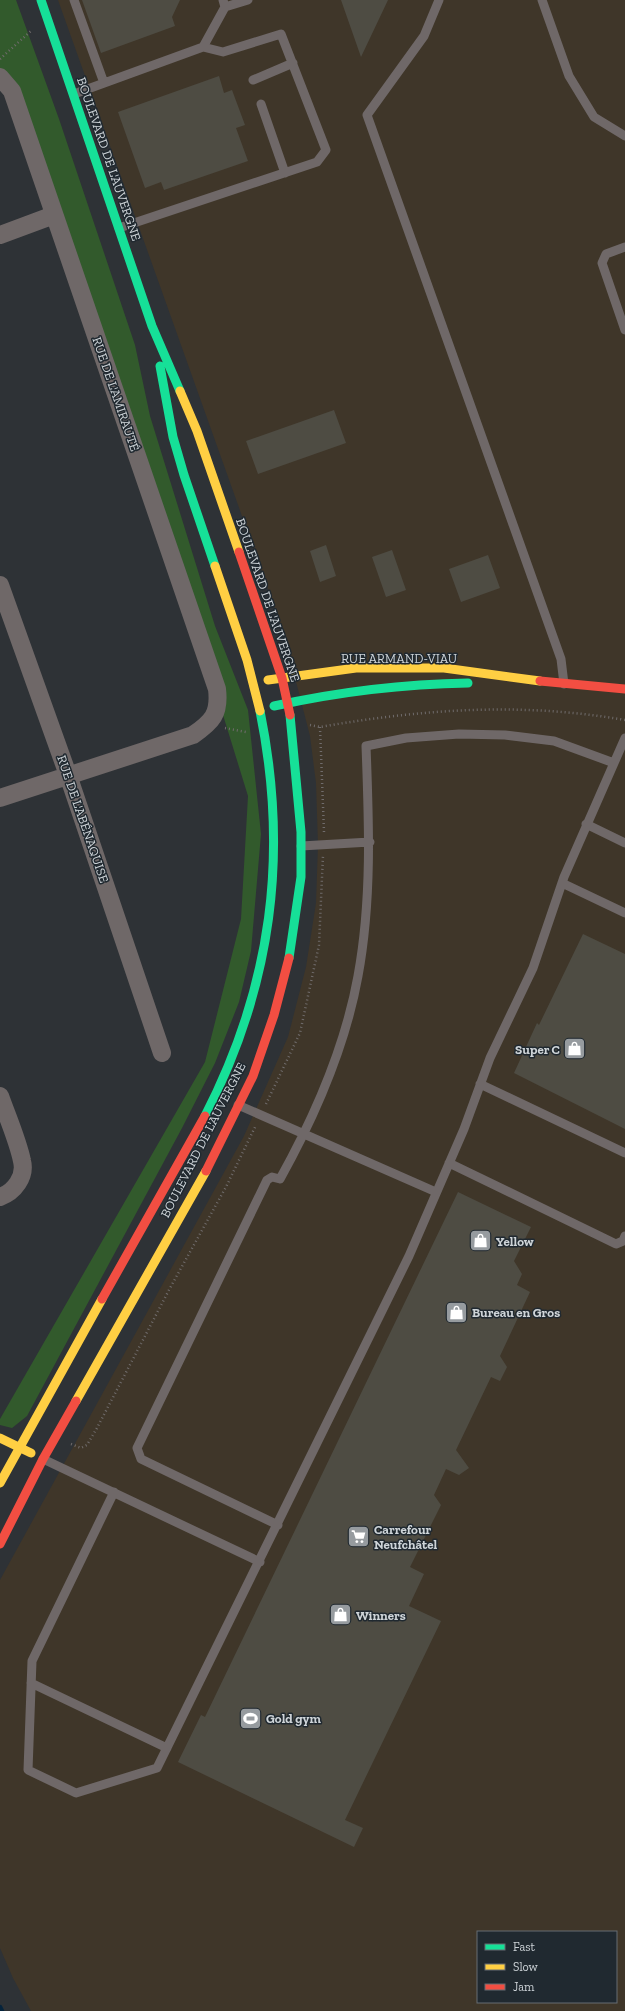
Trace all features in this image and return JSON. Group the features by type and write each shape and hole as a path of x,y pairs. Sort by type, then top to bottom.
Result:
{"main road":[{"name":"BOULEVARD DE L'AUVERGNE","path":"0,1544 43,1459 207,1168 253,1076 274,1015 291,949 301,877 301,846 296,763 282,678 197,431 152,326 41,0"},
{"name":"BOULEVARD DE L'AUVERGNE","path":"0,1483 179,1165 230,1066 247,1019 259,977 273,890 272,802 264,735 259,709 253,682 173,437 152,326"},
{"name":"RUE ARMAND-VIAU","path":"253,682 356,668 444,668 545,682 625,690"},
{"name":"RUE ARMAND-VIAU","path":"259,709 345,691 443,683 545,682"},
{"path":"0,1438 43,1459"}],"street":[{"name":"RUE DE L'AMIRAUTÉ","path":"0,77 12,91 217,689 219,702 213,718"},
{"path":"0,235 54,215"},
{"name":"RUE DE L'ABÉNAQUISE","path":"0,585 68,775 162,1053"},
{"path":"0,798 193,735 213,718"},
{"path":"0,1096 23,1162 22,1175 16,1187 8,1194 0,1197"}],"lane":[{"path":"74,0 104,83"},
{"path":"203,47 224,3 248,0"},
{"path":"440,0 424,36 367,115 561,659 564,684"},
{"path":"542,0 569,76 594,117 625,136"},
{"path":"74,94 203,47 223,52 281,34 326,150 317,162 119,228"},
{"path":"253,80 293,63"},
{"path":"261,104 285,173"},
{"path":"625,247 606,254 602,263 625,330"},
{"path":"278,1525 141,1460 137,1448 267,1180 272,1177 280,1179 305,1135 344,1032 358,976 365,922 370,842 366,746 406,738 459,734 505,734 554,741 614,763"},
{"path":"114,1492 32,1661 28,1770 76,1793 157,1768 260,1562 409,1256 464,1129 490,1058 533,968 562,883 586,824 624,744"},
{"path":"586,824 625,843"},
{"path":"301,846 370,842"},
{"path":"562,883 625,914"},
{"path":"480,1084 625,1153"},
{"path":"238,1105 436,1192"},
{"path":"449,1163 616,1244 623,1241 625,1236"},
{"path":"43,1459 260,1562"},
{"path":"31,1683 167,1748"}],"path":[{"path":"0,60 47,17"},
{"path":"314,725 320,727 411,713 480,709 568,713 625,720"},
{"path":"213,718 227,729 245,732 249,731"}],"shaded area":[{"path":"58,0 625,0 625,2011 31,2011 13,1978 0,1948 0,1580 244,1136 288,1037 306,967 316,903 318,845 316,783 310,736 283,631"}],"green space":[{"path":"0,0 16,0 59,119 135,345 150,416 215,626 248,710 261,834 251,951 239,1002 215,1063 182,1128 27,1416 12,1428 0,1425 0,1419 205,1062 241,919 248,796 219,702 0,77"}],"building":[{"path":"82,0 180,0 172,17 175,26 101,53"},
{"path":"341,0 388,0 361,57"},
{"path":"219,76 224,93 232,90 245,125 236,128 248,161 164,190 161,182 145,188 118,112"},
{"path":"334,410 346,443 258,474 246,441"},
{"path":"326,545 336,576 320,582 310,551"},
{"path":"392,550 406,590 386,597 372,557"},
{"path":"488,555 500,588 461,602 449,569"},
{"name":"Super C","path":"583,934 625,954 625,1129 514,1073 537,1023 539,1025"},
{"name":"Carrefour Neufchâtel","path":"458,1192 531,1227 514,1261 522,1274 517,1285 530,1292 500,1356 507,1367 500,1381 491,1377 456,1450 469,1468 459,1475 446,1469 434,1495 441,1505 410,1567 424,1574 409,1606 441,1621 345,1820 363,1828 354,1847 178,1762 201,1715 205,1717"}],"waterway":[{"path":"0,2007 2,2011"}],"traffic: fast":[{"path":"41,0 152,326 180,391"},
{"path":"160,366 173,437 184,475 215,566"},
{"path":"274,706 346,693 394,687 468,683"},
{"path":"205,1116 228,1067 246,1018 259,968 268,918 273,868 273,816 269,764 260,711"},
{"path":"289,958 301,877 301,832 290,715"}],"traffic: slow":[{"path":"180,391 197,431 239,552"},
{"path":"215,566 247,660 260,711"},
{"path":"268,680 356,668 444,668 540,681"},
{"path":"76,1401 206,1171"},
{"path":"0,1483 102,1299"},
{"path":"0,1438 31,1453"}],"traffic: jam":[{"path":"239,552 282,678 290,715"},
{"path":"540,681 625,689"},
{"path":"206,1171 253,1076 274,1015 289,958"},
{"path":"102,1299 205,1116"},
{"path":"0,1544 43,1459 76,1401"}],"place":[{"name":"Super C","path":"575,1049"},
{"name":"Yellow","path":"480,1241"},
{"name":"Bureau en Gros","path":"457,1312"},
{"name":"Carrefour Neufchâtel","path":"359,1536"},
{"name":"Winners","path":"340,1615"},
{"name":"Gold gym","path":"251,1718"}]}
